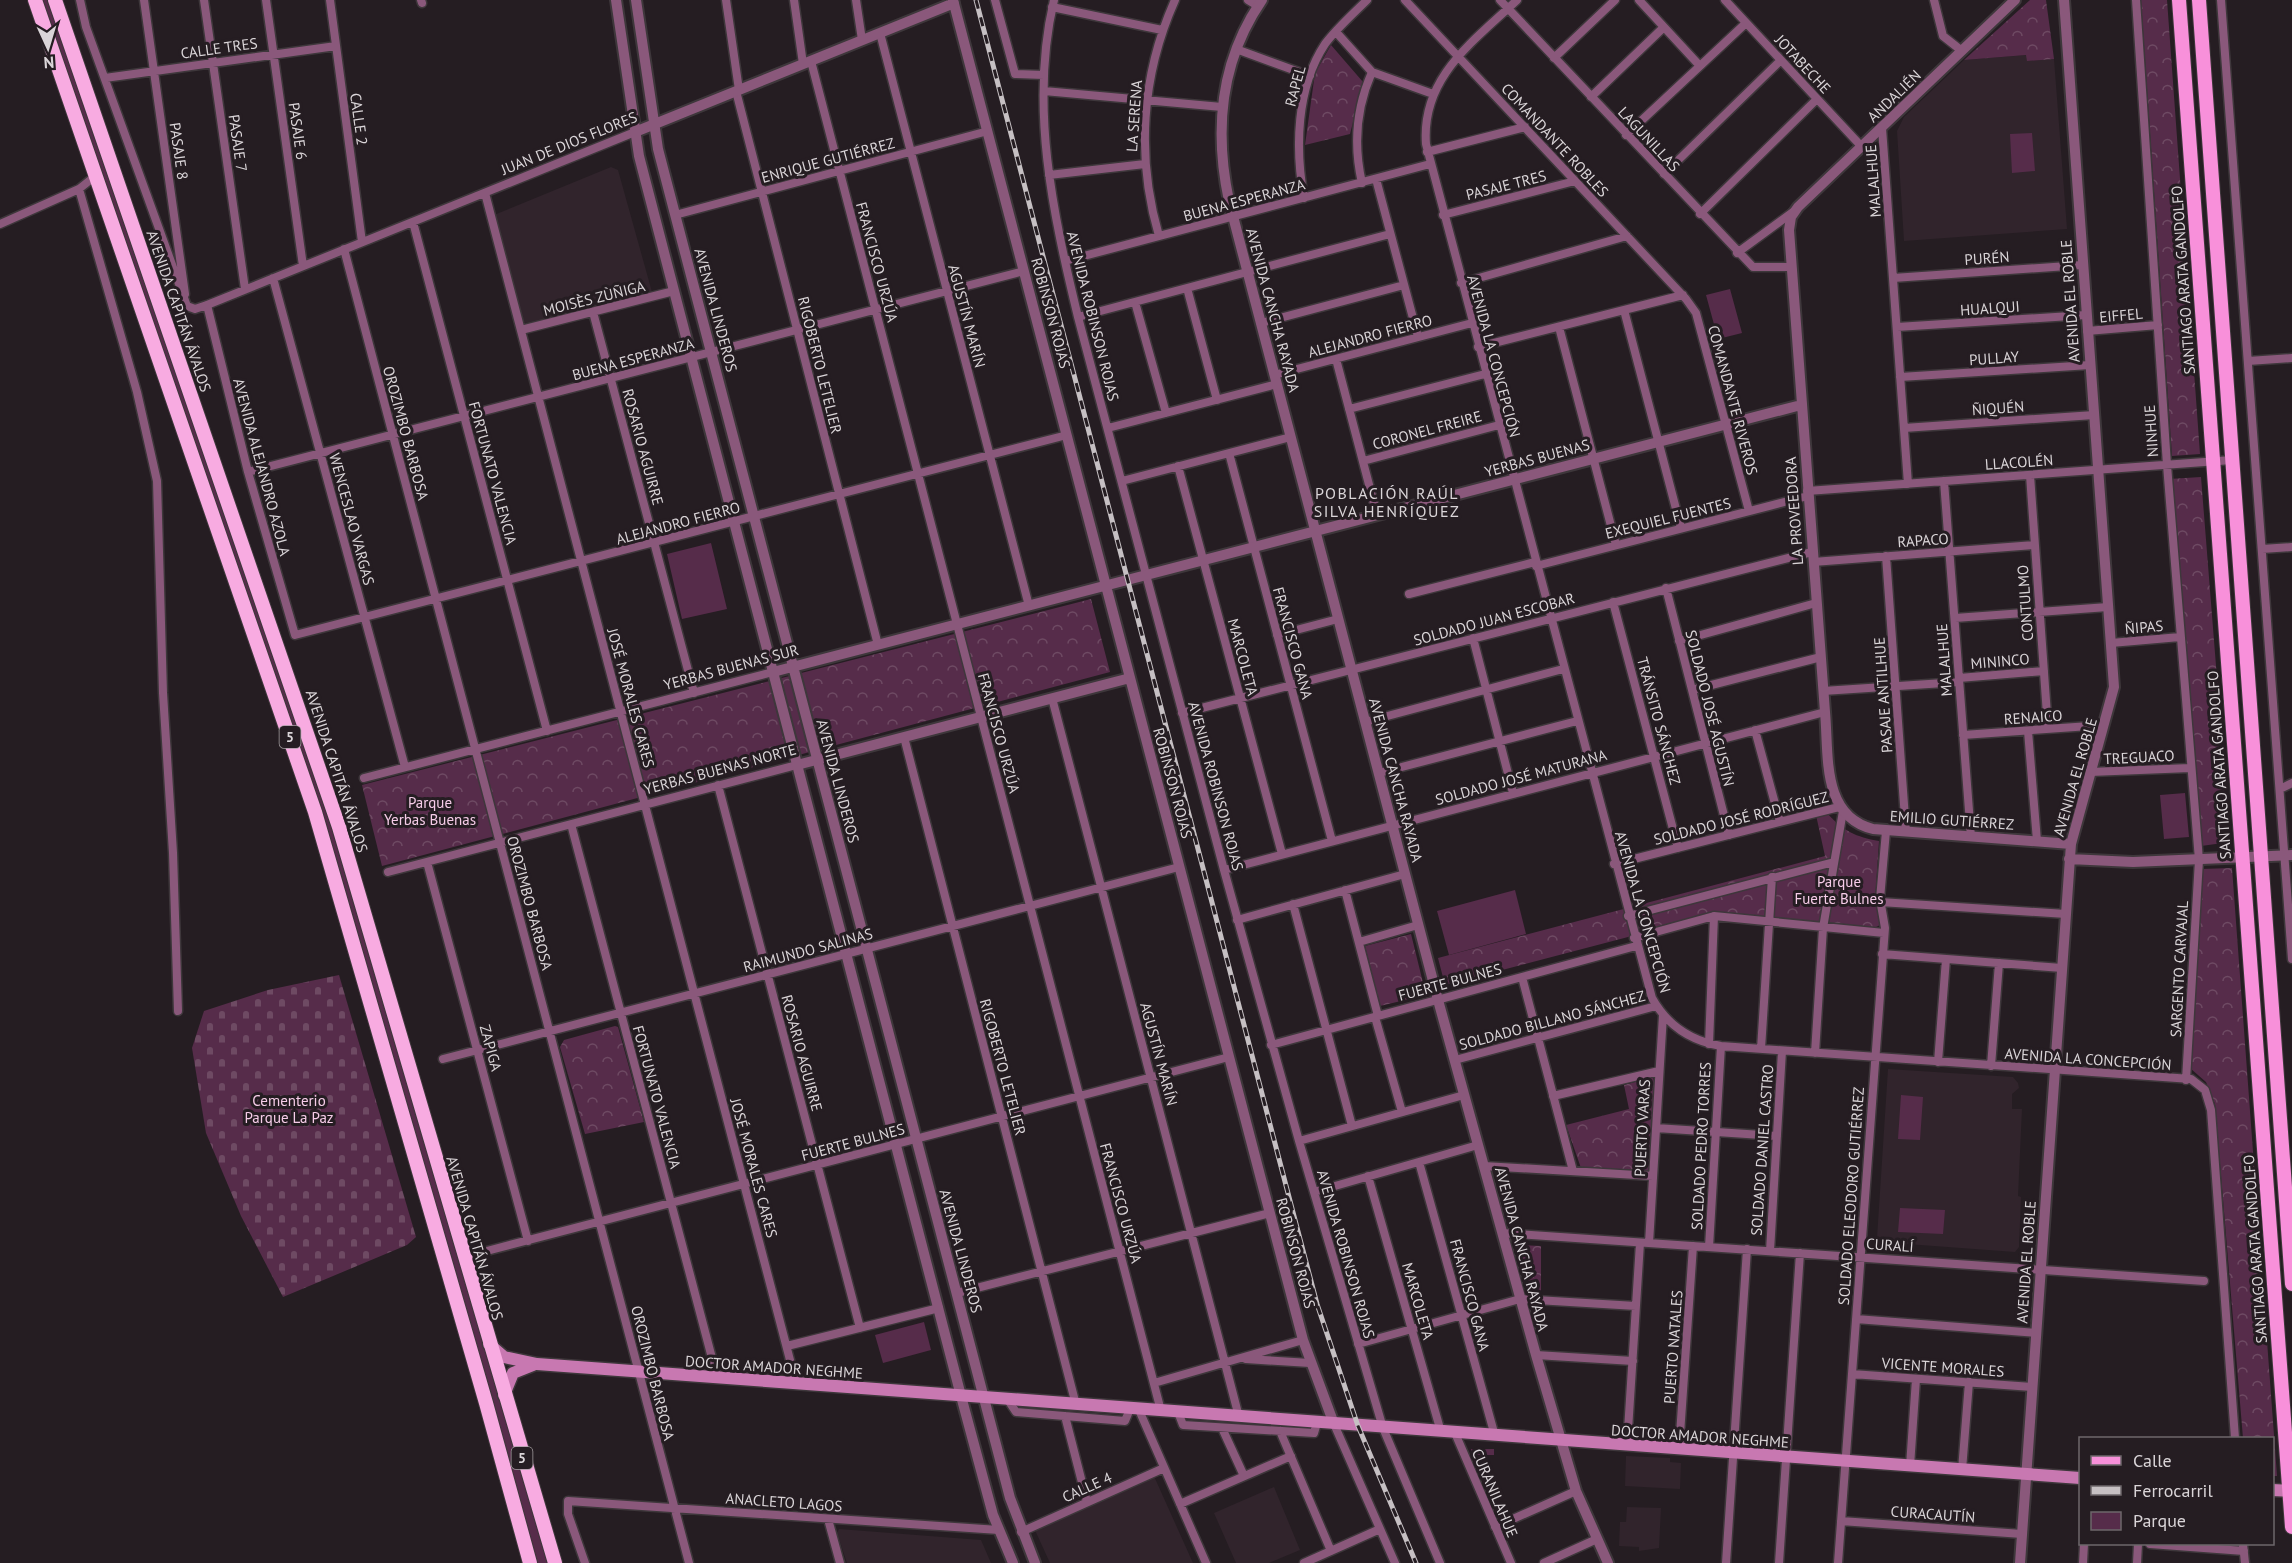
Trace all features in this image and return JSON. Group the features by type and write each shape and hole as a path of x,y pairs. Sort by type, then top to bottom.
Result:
{"highway":[{"name":"5","path":"35,0 320,829 486,1402 507,1487 530,1563"},
{"name":"AVENIDA CAPITÁN ÁVALOS","path":"55,0 322,775 488,1344 555,1563"}],"main road":[{"name":"SANTIAGO ARATA GANDOLFO","path":"2179,0 2292,1527"},
{"path":"2199,0 2292,1284"},
{"name":"DOCTOR AMADOR NEGHME","path":"488,1344 504,1357 537,1364 2079,1478"},
{"path":"504,1396 513,1373 537,1364"},
{"path":"2274,1490 2291,1491"}],"street":[{"name":"AVENIDA CAPITÁN ÁVALOS","path":"80,0 86,27 187,306"},
{"name":"PASAJE 8","path":"144,0 187,306"},
{"name":"PASAJE 7","path":"204,0 245,289"},
{"name":"PASAJE 6","path":"266,0 303,266"},
{"name":"CALLE 2","path":"330,0 362,242"},
{"path":"616,0 635,132 674,291 961,1396 999,1530 1012,1563"},
{"name":"AVENIDA LINDEROS","path":"636,0 653,125 675,215 984,1398 1021,1532 1035,1563"},
{"name":"RIGOBERTO LETELIER","path":"726,0 737,91 878,645"},
{"name":"FRANCISCO URZÚA","path":"794,0 806,63 839,171 1161,1411"},
{"path":"856,0 862,40"},
{"path":"996,0 1015,74 1044,75"},
{"name":"LA SERENA","path":"1159,236 1145,164 1147,98 1162,30 1174,0"},
{"path":"1248,0 1260,3"},
{"name":"RAPEL","path":"1304,198 1299,165 1299,132 1311,76 1320,54 1335,32 1367,0"},
{"name":"COMANDANTE ROBLES","path":"1405,0 1684,297"},
{"name":"LAGUNILLAS","path":"1500,0 1737,253 1753,267 1792,267"},
{"name":"AVENIDA LA CONCEPCIÓN","path":"1517,0 1446,70 1433,94 1426,118 1427,152 1645,980 1656,1006 1679,1030 1709,1044 1721,1046 2192,1079 2205,1090 2211,1110 2235,1437"},
{"path":"1554,58 1615,0"},
{"path":"1639,0 1700,66"},
{"name":"JOTABECHE","path":"1725,0 1862,147"},
{"path":"1934,0 1943,36 1962,51"},
{"name":"ANDALIÉN","path":"1793,212 2015,0"},
{"name":"AVENIDA EL ROBLE","path":"2020,1563 2069,859 2071,844 2114,687 2064,0"},
{"name":"NINHUE","path":"2136,0 2167,465 2199,860"},
{"path":"2221,0 2280,789 2289,855 2292,958"},
{"name":"JUAN DE DIOS FLORES","path":"187,306 195,309 207,305 957,1"},
{"name":"ROBINSON ROJAS","path":"957,1 1024,271 1303,1340 1334,1424 1395,1563"},
{"path":"1053,3 1162,30"},
{"name":"AVENIDA ROBINSON ROJAS","path":"1053,3 1044,75 1049,175 1078,317 1271,1045 1383,1428 1440,1563"},
{"name":"AVENIDA CANCHA RAYADA","path":"1260,3 1236,49 1222,107 1221,157 1233,217 1438,1000 1559,1441 1576,1491 1608,1563"},
{"path":"1626,135 1746,23"},
{"path":"1591,97 1664,27"},
{"path":"1335,32 1372,72 1433,94"},
{"name":"AGUSTÍN MARÍN","path":"880,33 1029,606"},
{"name":"CALLE TRES","path":"105,78 336,46"},
{"path":"1236,49 1311,76"},
{"path":"1664,174 1781,60"},
{"path":"1362,183 1357,153 1357,122 1372,72"},
{"path":"1044,91 1147,98 1222,107"},
{"path":"1700,214 1817,99"},
{"path":"1427,152 1525,127"},
{"name":"MALALHUE","path":"1882,128 1908,484"},
{"name":"ENRIQUE GUTIÉRREZ","path":"675,215 988,131"},
{"path":"1049,175 1145,164"},
{"name":"BUENA ESPERANZA","path":"1065,261 1430,164"},
{"path":"0,224 79,189 94,177"},
{"path":"1376,179 1418,337"},
{"name":"PASAJE TRES","path":"1443,215 1575,181"},
{"path":"79,189 137,392 157,480 163,693 173,853 178,1011"},
{"name":"JOSÉ MORALES CARES","path":"485,193 796,1383"},
{"path":"1737,253 1793,212"},
{"name":"LA PROVEEDORA","path":"1793,212 1789,230 1823,691 1832,786 1841,809"},
{"name":"FORTUNATO VALENCIA","path":"413,222 547,731"},
{"path":"1078,317 1390,234"},
{"path":"1461,283 1627,236"},
{"name":"OROZIMBO BARBOSA","path":"344,249 689,1563"},
{"name":"PURÉN","path":"1893,278 2082,265"},
{"name":"BUENA ESPERANZA","path":"248,472 1024,271"},
{"name":"WENCESLAO VARGAS","path":"273,278 405,767"},
{"path":"1261,323 1404,285"},
{"path":"1187,288 1217,400"},
{"name":"MOISÈS ZÙÑIGA","path":"521,330 674,291"},
{"path":"1478,347 1684,297"},
{"name":"COMANDANTE RIVEROS","path":"1684,297 1696,313 1749,511"},
{"path":"1135,302 1166,413"},
{"name":"AVENIDA ALEJANDRO AZOLA","path":"207,305 248,472 295,635"},
{"path":"1624,310 1681,528"},
{"name":"ROSARIO AGUIRRE","path":"593,312 694,693"},
{"name":"HUALQUI","path":"1897,327 2086,315"},
{"name":"ALEJANDRO FIERRO","path":"1108,428 1217,400 1336,359 1472,322"},
{"name":"EIFFEL","path":"2087,331 2158,325"},
{"path":"1559,327 1616,545"},
{"path":"2248,361 2292,358"},
{"path":"1336,359 1377,515"},
{"name":"PULLAY","path":"1900,377 2090,365"},
{"path":"1349,409 1485,374"},
{"name":"YERBAS BUENAS","path":"1106,586 1801,405"},
{"name":"ÑIQUÉN","path":"1904,428 2094,415"},
{"name":"CORONEL FREIRE","path":"1363,461 1499,425"},
{"name":"ALEJANDRO FIERRO","path":"295,635 1067,435"},
{"path":"1122,481 1291,437"},
{"name":"FRANCISCO GANA","path":"1229,453 1332,841"},
{"name":"LLACOLÉN","path":"1808,494 1944,481 2232,460"},
{"name":"MARCOLETA","path":"1178,466 1282,854"},
{"name":"CONTULMO","path":"2030,475 2048,729"},
{"name":"MALALHUE","path":"1944,481 1971,837"},
{"name":"EXEQUIEL FUENTES","path":"1409,594 1616,545 1808,494"},
{"name":"RAPACO","path":"1813,557 1886,556 2035,545"},
{"path":"2262,549 2292,547"},
{"name":"PASAJE ANTILHUE","path":"1886,556 1906,832"},
{"name":"SOLDADO JUAN ESCOBAR","path":"1182,713 1666,588 1813,557"},
{"name":"YERBAS BUENAS SUR","path":"364,778 1106,586"},
{"name":"SOLDADO JOSÉ AGUSTÍN","path":"1666,588 1729,835"},
{"name":"TRÁNSITO SÁNCHEZ","path":"1614,602 1678,848"},
{"path":"1679,641 1816,603"},
{"path":"1955,618 2108,607"},
{"path":"1277,635 1338,619"},
{"name":"ÑIPAS","path":"2111,643 2180,637"},
{"path":"1473,638 1513,793"},
{"path":"1692,690 1821,657"},
{"path":"1365,723 1563,669"},
{"name":"MININCO","path":"1823,691 2044,671"},
{"name":"YERBAS BUENAS NORTE","path":"388,872 1130,678"},
{"name":"AGUSTÍN MARÍN","path":"1052,698 1239,1417"},
{"name":"SOLDADO JOSÉ MATURANA","path":"1224,870 1825,712"},
{"path":"1379,773 1577,721"},
{"name":"RENAICO","path":"1963,735 2104,725"},
{"path":"1755,730 1780,822"},
{"path":"2028,731 2037,842"},
{"name":"RIGOBERTO LETELIER","path":"904,737 1076,1405"},
{"name":"TREGUACO","path":"2090,772 2190,768"},
{"path":"2280,789 2292,783"},
{"name":"ROSARIO AGUIRRE","path":"718,785 860,1328"},
{"path":"1815,1053 1823,928 1841,809"},
{"name":"EMILIO GUTIÉRREZ","path":"1841,809 1859,824 1886,831 2071,844"},
{"name":"SOLDADO JOSÉ RODRÍGUEZ","path":"1614,864 1841,809"},
{"name":"FORTUNATO VALENCIA","path":"571,824 717,1377"},
{"name":"SOLDADO ELEODORO GUTIÉRREZ","path":"1838,1563 1884,933 1880,902 1886,831"},
{"path":"2069,859 2133,862 2289,855"},
{"name":"SARGENTO CARVAJAL","path":"2186,1080 2199,860"},
{"name":"ZAPIGA","path":"428,862 528,1241"},
{"path":"1628,916 1834,862"},
{"name":"RAIMUNDO SALINAS","path":"443,1059 1179,867"},
{"path":"1237,920 1405,874"},
{"path":"1761,1049 1772,877"},
{"path":"1345,890 1402,1112"},
{"path":"1880,902 2066,914"},
{"path":"1293,904 1352,1126"},
{"path":"1709,1044 1714,916 1884,933"},
{"name":"FUERTE BULNES","path":"1271,1045 1522,977 1714,916"},
{"path":"1359,942 1419,925"},
{"path":"1882,954 2062,968"},
{"path":"1938,1062 1946,959"},
{"path":"1991,1066 1999,963"},
{"path":"1522,977 1573,1171"},
{"name":"SOLDADO BILLANO SÁNCHEZ","path":"1455,1060 1656,1006"},
{"name":"PUERTO VARAS","path":"1628,1446 1636,1306 1653,1176 1663,1015"},
{"name":"SOLDADO PEDRO TORRES","path":"1709,1247 1721,1046"},
{"name":"SOLDADO DANIEL CASTRO","path":"1770,1251 1782,1051"},
{"name":"FUERTE BULNES","path":"483,1252 1229,1058"},
{"path":"1553,1096 1659,1071"},
{"path":"1299,1141 1464,1095"},
{"path":"1656,1128 1777,1136"},
{"path":"1314,1192 1478,1145"},
{"name":"FRANCISCO GANA","path":"1419,1162 1495,1436"},
{"path":"1484,1166 1653,1176"},
{"name":"MARCOLETA","path":"1368,1176 1441,1432"},
{"path":"957,1293 1270,1213"},
{"name":"CURALÍ","path":"1502,1233 2204,1281"},
{"name":"PUERTO NATALES","path":"1679,1449 1693,1246"},
{"name":"SOLDADO DANIEL CASTRO","path":"1726,1563 1747,1249"},
{"path":"1779,1563 1800,1253"},
{"path":"1358,1344 1520,1299 1636,1306"},
{"path":"787,1346 939,1308"},
{"path":"1856,1319 2036,1333"},
{"path":"1154,1383 1303,1340"},
{"path":"1536,1355 1633,1361"},
{"path":"1240,1358 1310,1362"},
{"name":"VICENTE MORALES","path":"1852,1374 2032,1387"},
{"path":"1910,1466 1916,1378"},
{"path":"1962,1470 1969,1382"},
{"name":"DOCTOR AMADOR NEGHME","path":"1008,1400 1016,1412 1125,1421 1134,1409"},
{"path":"1134,1409 1164,1468 1206,1563"},
{"name":"DOCTOR AMADOR NEGHME","path":"1178,1412 1183,1425 1314,1433 1317,1423"},
{"path":"1065,1416 1087,1502"},
{"path":"1222,1428 1244,1476"},
{"path":"1280,1431 1331,1551"},
{"name":"CURANILAHUE","path":"1455,1433 1511,1563"},
{"path":"1180,1504 1291,1456"},
{"name":"CALLE 4","path":"1021,1532 1164,1468"},
{"path":"1495,1527 1576,1491"},
{"name":"ANACLETO LAGOS","path":"585,1563 568,1514 568,1501 999,1530"},
{"path":"828,1519 840,1563"},
{"name":"CURACAUTÍN","path":"1841,1521 2022,1534"},
{"path":"1307,1562 1380,1529"},
{"path":"1544,1563 1597,1539"},
{"path":"2083,1563 2084,1545"},
{"path":"2137,1563 2138,1545"},
{"path":"2181,1545 2243,1547 2245,1563"}],"shaded area":[{"path":"2027,55 2028,61 2054,59 2067,229 1904,241 1897,131 1904,117 1964,60"},
{"path":"611,167 618,170 652,292 527,324 520,319 494,215"},
{"path":"1888,1069 2013,1077 2018,1083 2019,1088 2012,1094 2012,1109 2022,1109 2018,1196 2021,1197 2019,1247 2015,1252 1880,1242 1877,1238"},
{"path":"1626,1456 1670,1458 1670,1462 1681,1463 1680,1489 1625,1486"},
{"path":"1153,1474 1193,1563 1050,1563 1034,1528"},
{"path":"1274,1487 1300,1550 1269,1563 1236,1563 1214,1513"},
{"path":"1627,1507 1661,1508 1659,1548 1639,1551 1639,1547 1619,1546 1620,1522 1626,1522"},
{"path":"839,1529 981,1540 991,1563 847,1563 837,1533"}],"green space":[{"path":"40,0 51,0 330,813 550,1563 536,1563 328,839"},
{"path":"2030,0 2046,0 2054,59 2027,61 2026,55 1964,60"},
{"path":"2141,0 2167,0 2200,454 2172,456"},
{"path":"1331,45 1363,82 1350,134 1305,145 1315,73"},
{"path":"2032,133 2035,171 2012,173 2010,134"},
{"path":"1730,289 1742,333 1718,339 1706,295"},
{"path":"2201,477 2230,842 2201,846 2169,479"},
{"path":"711,543 727,609 682,619 667,554"},
{"name":"Parque Yerbas Buenas","path":"1091,599 1110,672 382,866 362,785"},
{"path":"2185,793 2189,837 2164,839 2160,795"},
{"name":"Parque Fuerte Bulnes","path":"1827,813 1850,832 1879,841 1875,901 1880,925 1874,928 1712,915 1445,985 1438,958 1825,856 1816,815"},
{"path":"2232,868 2277,1476 2274,1476 2274,1437 2243,1437 2215,1104 2206,1082 2190,1068 2201,869"},
{"path":"1515,890 1526,934 1449,955 1437,911"},
{"path":"1411,934 1426,995 1380,1006 1365,946"},
{"name":"Cementerio Parque La Paz","path":"339,975 416,1237 407,1245 283,1297 241,1216 206,1133 192,1048 204,1011 268,990"},
{"path":"618,1027 644,1122 585,1134 560,1047 564,1040"},
{"path":"1653,1077 1655,1085 1649,1172 1581,1168 1566,1125 1629,1109 1624,1085"},
{"path":"1901,1095 1923,1097 1920,1140 1898,1139"},
{"path":"1900,1208 1945,1210 1943,1234 1898,1232"},
{"path":"1516,1245 1541,1246 1541,1292 1529,1293"},
{"path":"924,1322 931,1350 883,1363 875,1335"},
{"path":"1471,1449 1494,1449 1494,1455 1471,1455"}],"railway":[{"path":"976,0 1317,1304 1358,1426 1416,1563"}],"district":[{"name":"POBLACIÓN RAÚL SILVA HENRÍQUEZ","path":"1387,502"}]}
